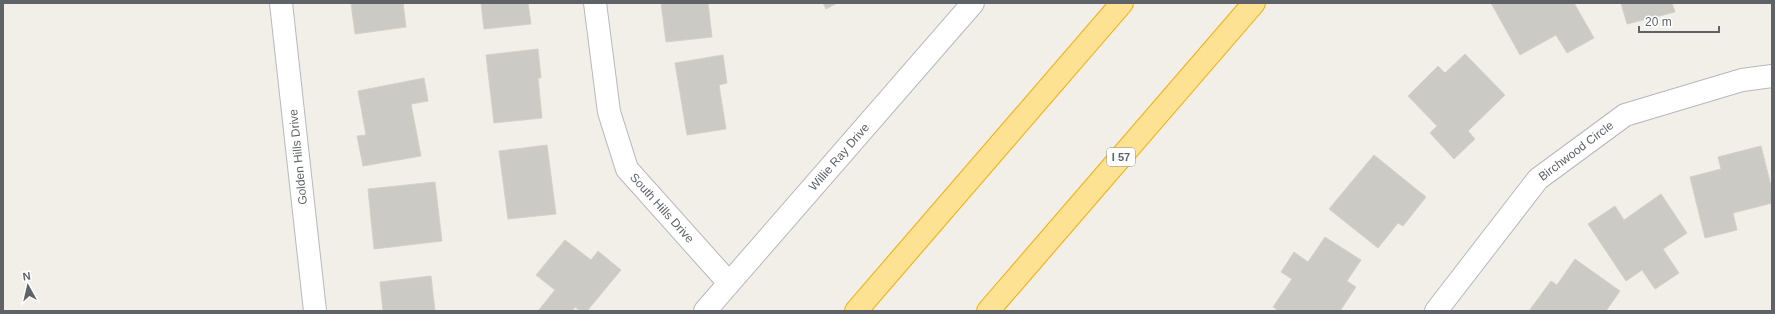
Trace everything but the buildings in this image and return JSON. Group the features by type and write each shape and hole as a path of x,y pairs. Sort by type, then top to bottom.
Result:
{"highway":[{"path":"856,311 1122,3"},
{"name":"I 57","path":"988,311 1254,3"}],"street":[{"name":"Golden Hills Drive","path":"281,3 310,273 316,311"},
{"name":"South Hills Drive","path":"595,3 609,112 628,169 729,283"},
{"name":"Willie Ray Drive","path":"705,311 973,3"},
{"name":"Birchwood Circle","path":"1436,311 1538,179 1625,115 1742,80 1772,76"}]}
